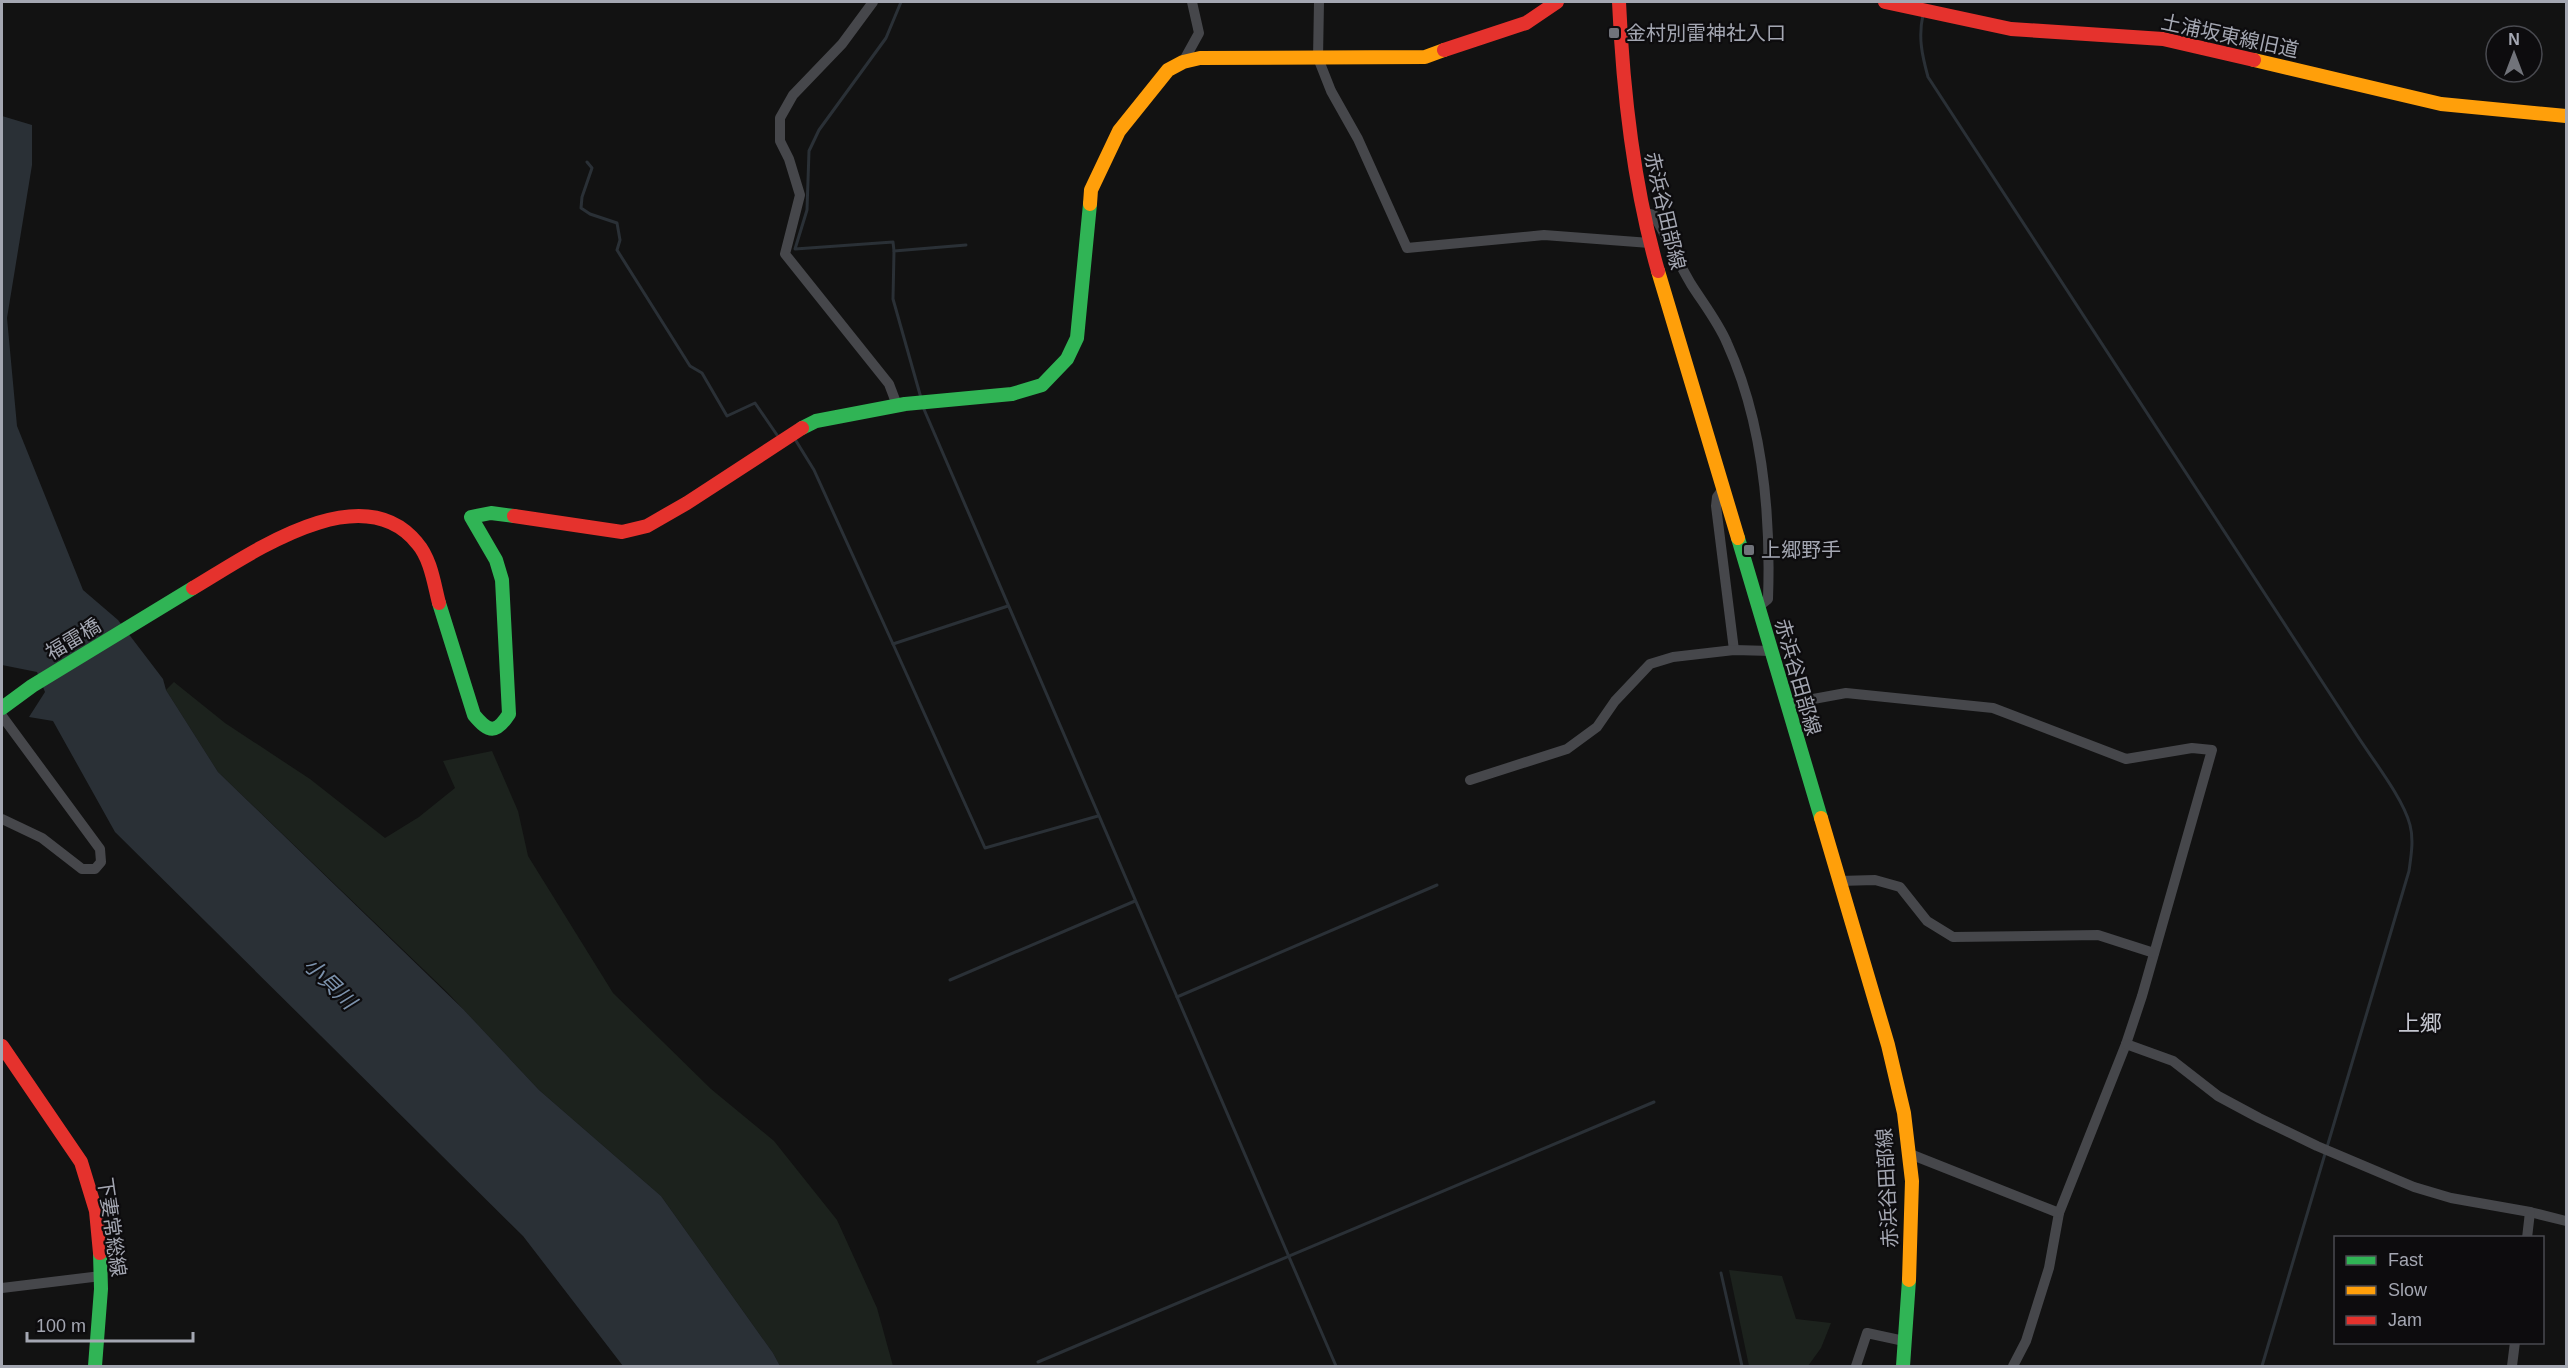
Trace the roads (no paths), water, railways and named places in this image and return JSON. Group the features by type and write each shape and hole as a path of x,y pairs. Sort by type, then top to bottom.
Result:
{"street":[{"path":"873,2 842,44 793,95 780,118 780,141 789,159 801,195 785,254 889,384 897,405 1012,394 1042,385 1067,359 1077,338 1090,190 1119,131 1168,70 1183,62 1200,58 1425,57 1526,23 1557,2"},
{"path":"1183,62 1198,33 1192,2"},
{"path":"1319,2 1318,58 1331,91 1358,140 1407,248 1544,235 1650,243"},
{"name":"赤浜谷田部線","path":"1619,2 1629,140 1650,243 1888,1046 1901,1097 1910,1154 1911,1241 1903,1366"},
{"name":"土浦坂東線旧道","path":"1884,2 2011,29 2163,39 2441,104 2566,116"},
{"path":"1643,212 1654,215 1690,283 1726,342 1746,397 1757,437 1769,556 1768,599 1758,607"},
{"name":"福雷橋","path":"2,708 32,686 255,551 292,532 343,516 388,520 404,528 419,544 438,596 474,715 484,728 494,729 506,722 509,714 502,580 496,560 471,517 491,513 622,532 634,531 687,503 788,435 816,421 897,405"},
{"path":"1723,489 1717,497 1716,506 1734,650"},
{"path":"1470,780 1567,749 1579,742 1597,727 1615,701 1650,664 1673,657 1734,650 1771,651"},
{"path":"1786,704 1846,693 1993,708 2126,759 2192,748 2212,750 2126,1044 2059,1213 2049,1268 2026,1341 2013,1366"},
{"path":"2,716 100,849 101,862 95,869 82,869 42,838 2,819"},
{"path":"1839,881 1875,879 1900,887 1927,921 1953,937 2098,935 2154,953"},
{"path":"2126,1044 2173,1061 2218,1096 2259,1118 2317,1146 2414,1187 2451,1198 2566,1221"},
{"name":"下妻常総線","path":"2,1046 84,1170 94,1206 101,1276 101,1309 95,1366"},
{"path":"1910,1154 2059,1213"},
{"path":"2527,1236 2530,1212"},
{"path":"2,1288 101,1276"},
{"path":"1856,1366 1867,1333 1904,1341"},
{"path":"2512,1366 2515,1344"}],"water":[{"name":"小貝川","path":"2,116 32,125 32,165 7,318 17,426 83,590 118,620 163,679 166,690 218,772 463,1009 539,1090 661,1196 780,1366 623,1366 523,1236 115,832 53,721 29,717 45,692 37,672 2,665"}],"waterway":[{"path":"894,251 893,242 795,249 807,210 809,151 819,130 886,38 901,2"},
{"path":"1923,15 1921,46 1928,77 2385,776 2410,825 2412,842 2409,871 2262,1366"},
{"path":"587,162 592,168 582,197 581,208 590,214 617,223 620,240 617,250 690,366 702,373 727,416 755,403 777,435"},
{"path":"921,398 893,299 894,251 966,245"},
{"path":"923,407 1336,1366"},
{"path":"793,436 814,470 893,644 1008,606"},
{"path":"893,644 985,848 1098,816"},
{"path":"1177,997 1437,885"},
{"path":"950,980 1135,901"},
{"path":"1038,1362 1654,1102"},
{"path":"1721,1273 1742,1366"}],"place":[{"name":"金村別雷神社入口","path":"1614,33"},
{"name":"上郷野手","path":"1749,550"}],"district":[{"name":"上郷","path":"2420,1023"}]}
